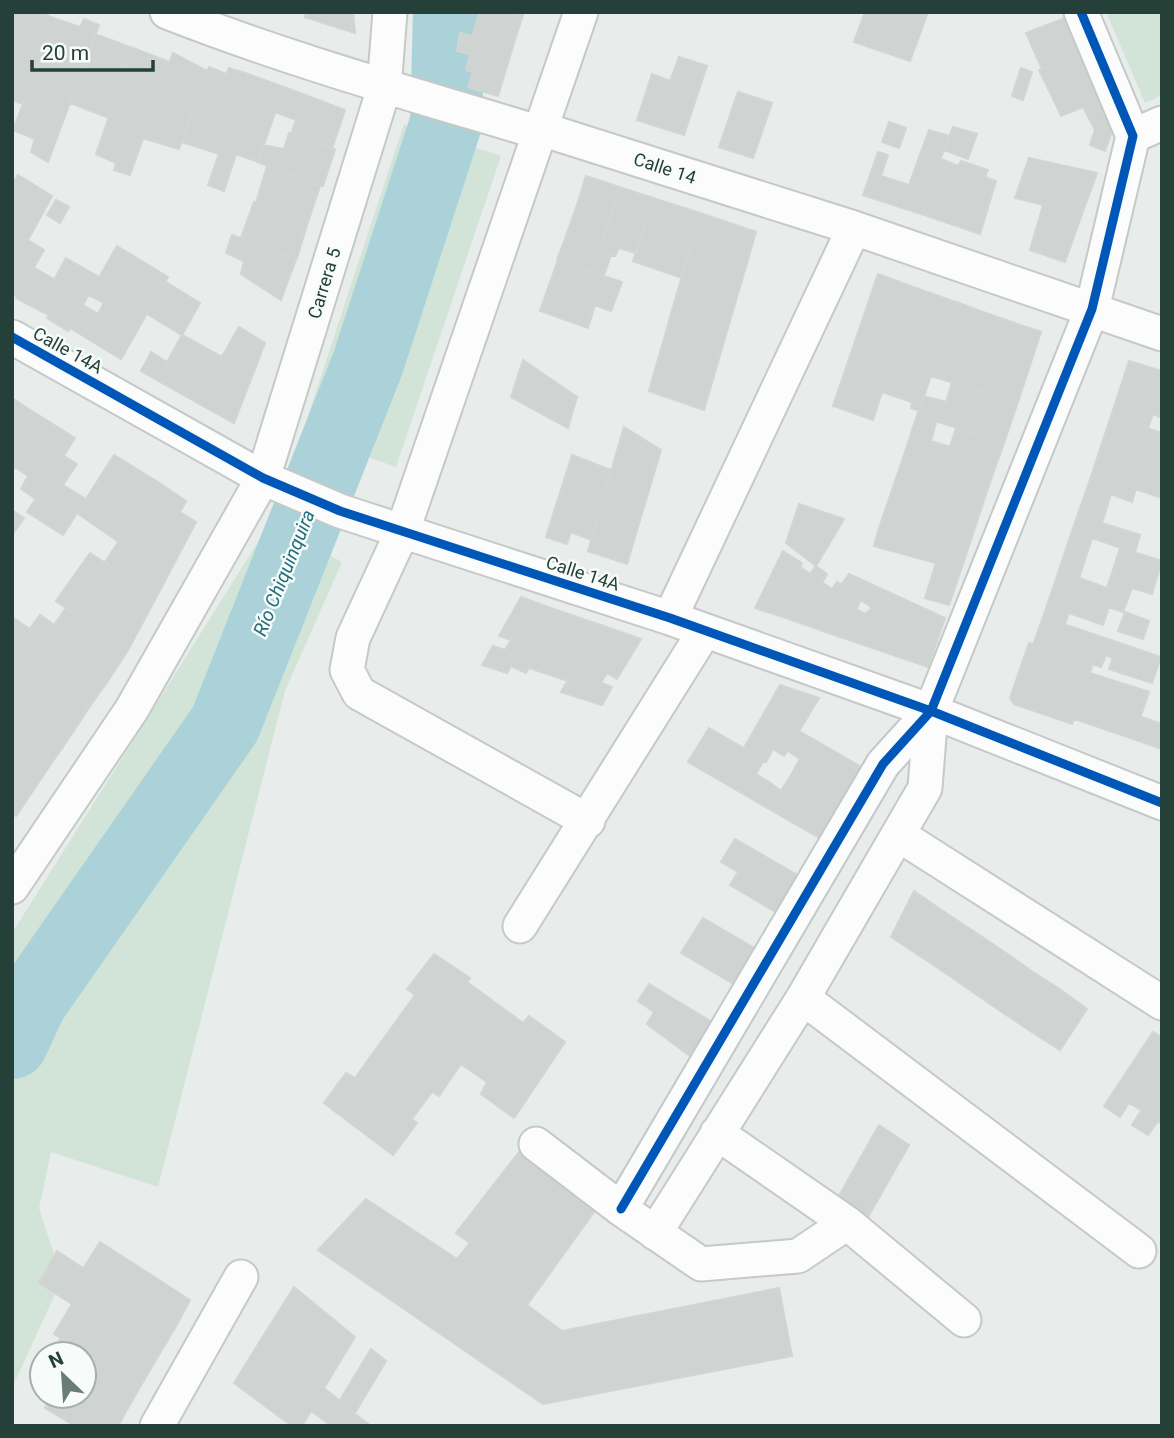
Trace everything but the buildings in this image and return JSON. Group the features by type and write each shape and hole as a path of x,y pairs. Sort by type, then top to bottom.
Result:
{"street":[{"name":"Calle 14","path":"167,12 233,38 384,88 541,133 551,132 854,229 1162,334"},
{"name":"Carrera 5","path":"12,887 132,709 276,484 384,88 390,12"},
{"path":"581,12 403,530 353,638 347,670 359,693 588,821"},
{"path":"655,1233 803,998 926,788 931,711 1092,309 1147,130 1081,12"},
{"path":"670,618 854,229"},
{"name":"Calle 14A","path":"12,337 276,484 341,511 670,618 931,711 1162,803"},
{"path":"520,926 704,632"},
{"path":"621,1209 883,764 931,711"},
{"path":"899,835 1162,1003"},
{"path":"803,998 1139,1251"},
{"path":"717,1133 847,1223 964,1320"},
{"path":"536,1144 621,1209 701,1264 797,1256 847,1223"},
{"path":"158,1426 242,1277"}],"green space":[{"path":"415,12 477,12 470,72 414,61"},
{"path":"1106,12 1162,12 1162,95 1145,103"},
{"path":"404,124 501,156 396,467 302,434"},
{"path":"270,523 342,562 285,691 158,1187 51,1152 39,1208 62,1279 34,1340 28,1340 28,1353 12,1388 12,933"}],"waterway":[{"name":"Río Chiquinquira","path":"12,1043 31,1002 225,724 368,363 446,123 449,12"}],"cycle path":[{"path":"621,1209 883,764 931,711 1092,309 1133,136 1081,12"},
{"path":"12,337 263,478 340,511 670,618 931,711 1162,803"}]}
